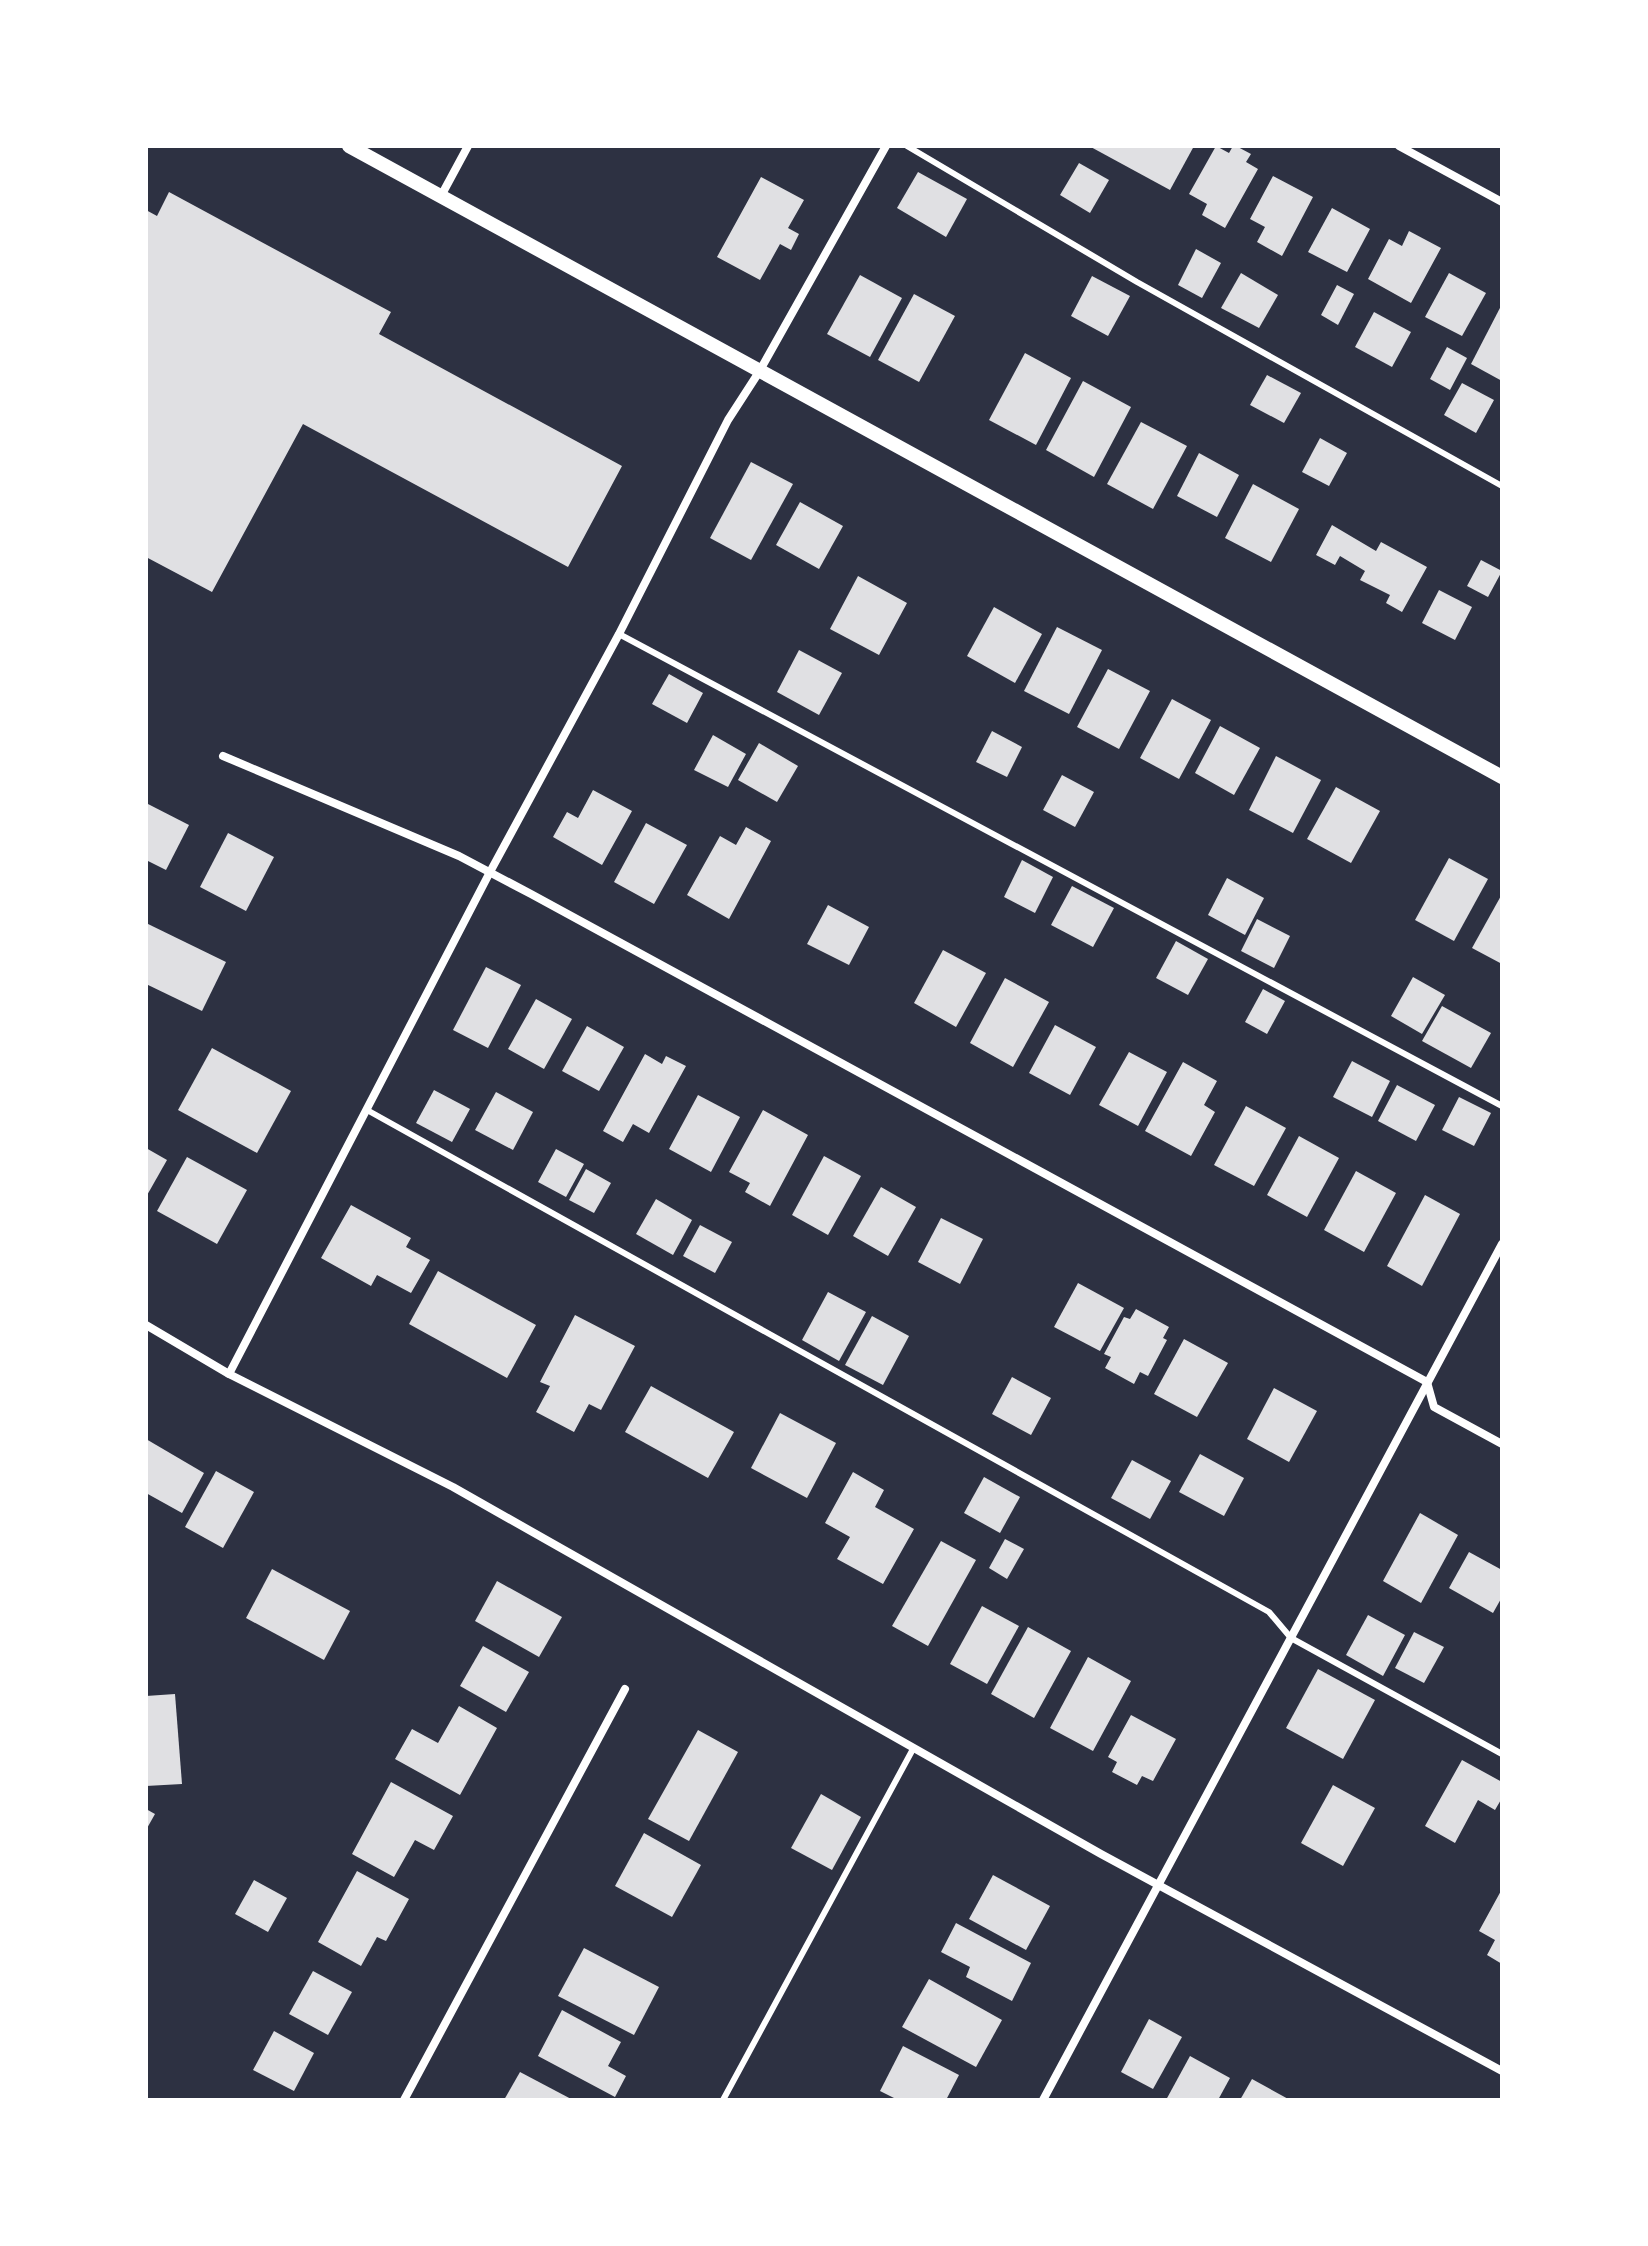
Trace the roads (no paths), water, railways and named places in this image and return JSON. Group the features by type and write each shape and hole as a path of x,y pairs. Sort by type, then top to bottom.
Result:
{"street":[{"path":"349,146 1502,777"},
{"path":"441,196 468,146"},
{"path":"229,1374 490,872 619,634 728,420 759,372 886,146"},
{"path":"1399,146 1502,202"},
{"path":"223,756 490,872 1427,1382 1434,1407 1502,1444"},
{"path":"1043,2100 1502,1244"},
{"path":"146,1325 229,1374 453,1487 1156,1885 1502,2071"},
{"path":"404,2100 625,1689"}],"lane":[{"path":"907,146 1137,282 1502,486"},
{"path":"619,634 1502,1106"},
{"path":"367,1110 1269,1612 1291,1638 1502,1754"},
{"path":"723,2100 913,1749"}]}
